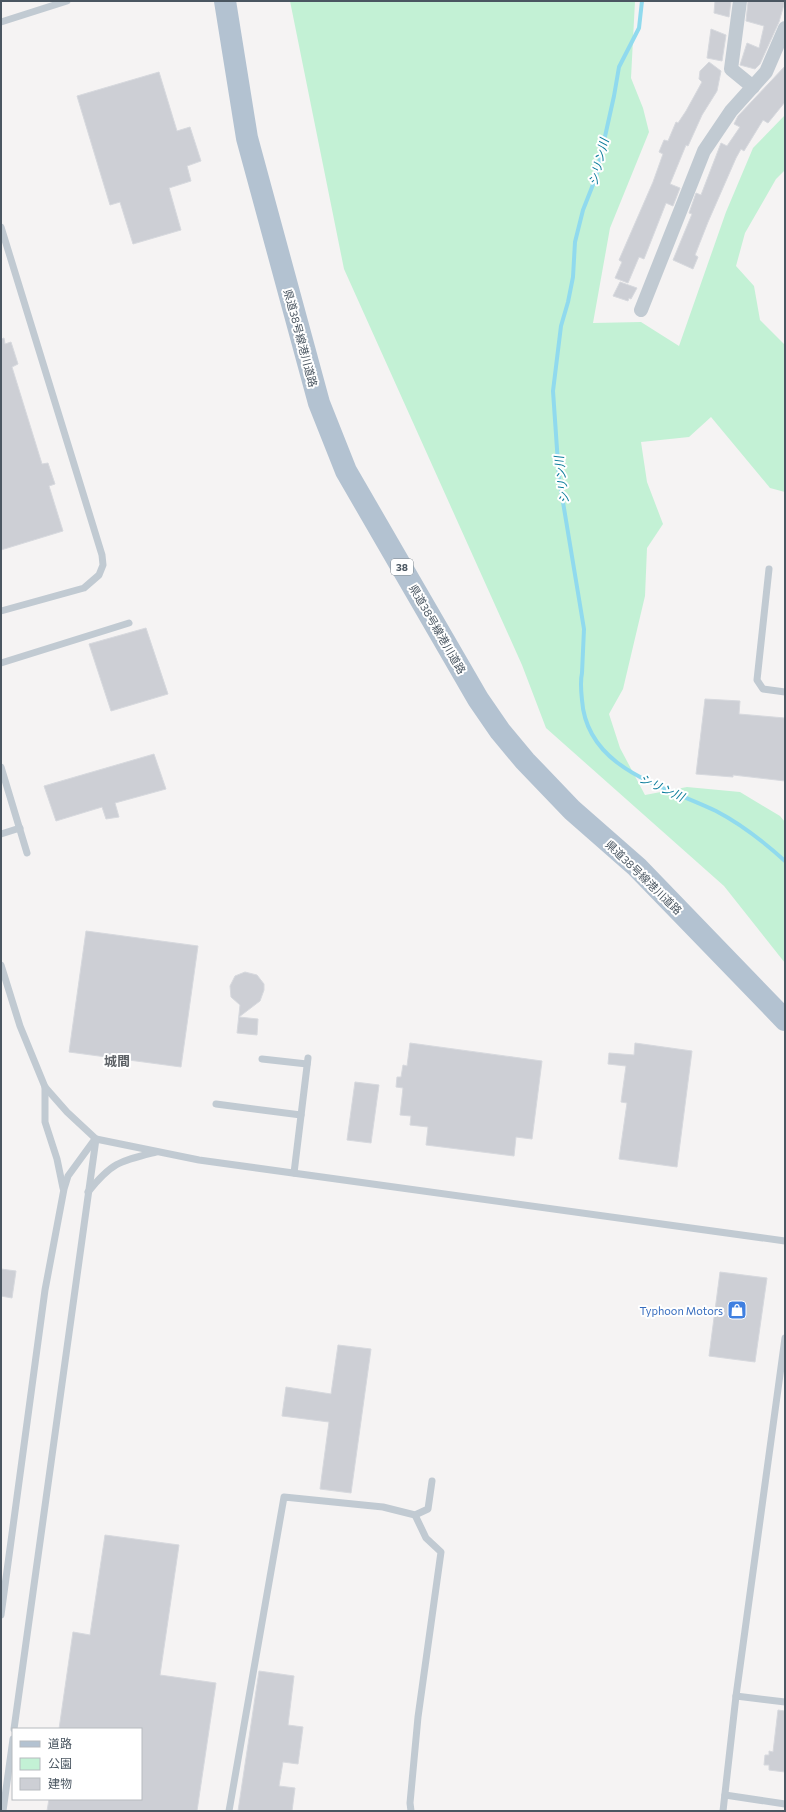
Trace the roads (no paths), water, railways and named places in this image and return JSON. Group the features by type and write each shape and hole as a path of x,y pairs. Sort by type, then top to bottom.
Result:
{"main road":[{"name":"県道38号線港川道路","path":"225,1 247,138 318,403 346,471 478,699 500,732 525,761 572,810 637,867 785,1020"}],"street":[{"path":"740,1 731,69 753,87"},
{"path":"641,310 704,151 731,111 766,72 785,28"}],"lane":[{"path":"1,22 67,1"},
{"path":"1,227 100,547 103,565 99,575 84,588 1,611"},
{"path":"769,569 757,680 763,689 785,692"},
{"path":"1,663 129,623"},
{"path":"1,767 27,853"},
{"path":"1,834 20,828"},
{"path":"1,965 20,1026 45,1087 67,1112 96,1139 199,1160 785,1240"},
{"path":"262,1058 308,1061 294,1173"},
{"path":"45,1087 45,1122 57,1159 64,1189"},
{"path":"216,1104 301,1115"},
{"path":"1,1615 45,1290 64,1189 68,1176 96,1139"},
{"path":"14,1728 96,1139"},
{"path":"88,1192 108,1169 120,1162 157,1152"},
{"path":"723,1811 736,1696 785,1338"},
{"path":"229,1811 284,1497 383,1508 415,1515 428,1509 432,1481"},
{"path":"411,1811 410,1803 418,1717 441,1552 426,1538 415,1515"},
{"path":"736,1696 785,1702"},
{"path":"3,1811 12,1746"},
{"path":"725,1795 785,1804"}],"waterway":[{"name":"シリン川","path":"642,1 639,28 619,67 596,177 583,210 575,242 573,277 561,326 553,391 559,478 584,629 581,683 582,700 587,724 598,743 613,759 632,772 653,783 725,816 752,834 785,861"}],"place":[{"name":"Typhoon Motors","path":"737,1310"}],"district":[{"name":"城間","path":"117,1061"}]}
